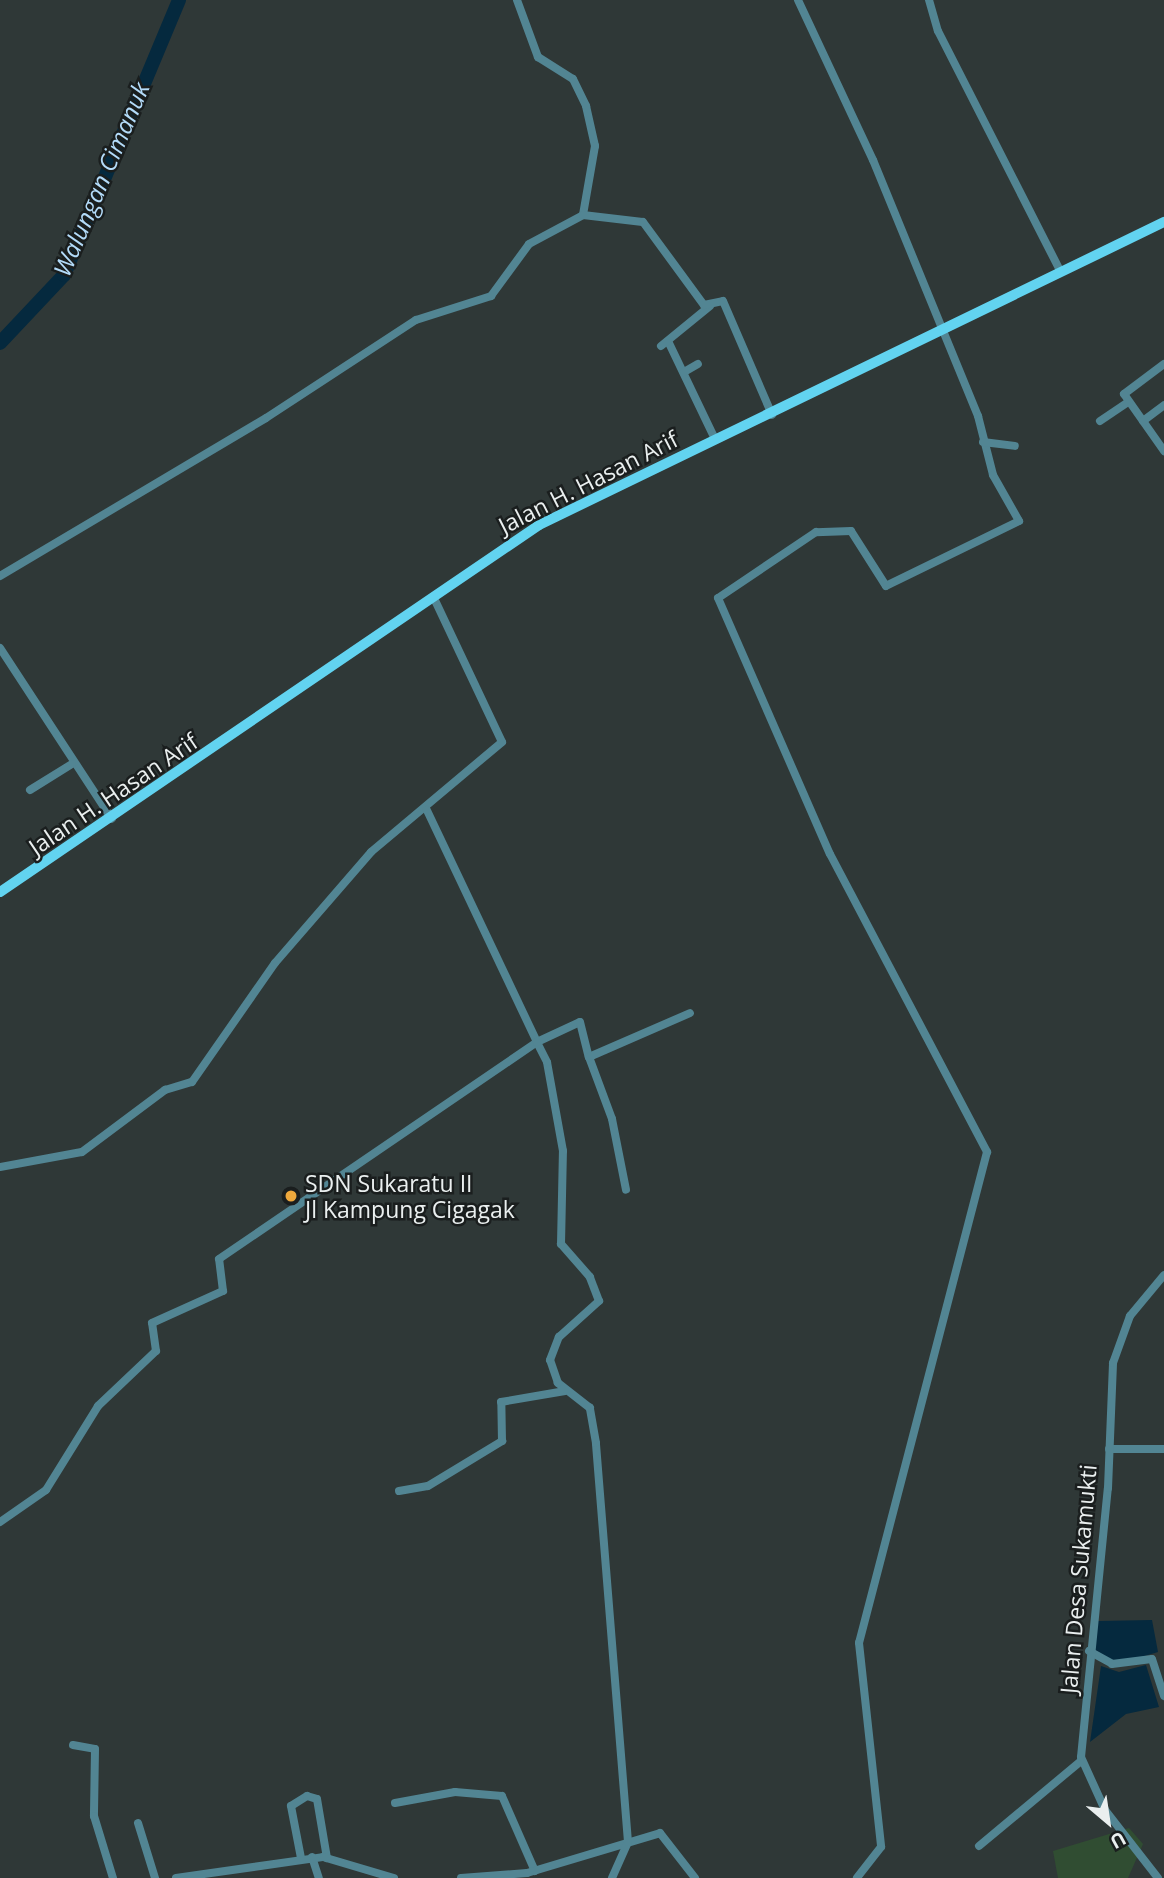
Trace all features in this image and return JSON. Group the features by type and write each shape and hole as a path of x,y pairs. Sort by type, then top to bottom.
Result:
{"main road":[{"name":"Jalan H. Hasan Arif","path":"0,892 113,819 539,525 943,332 1059,268 1164,222"}],"street":[{"path":"517,0 538,57 573,79 586,106 595,146 583,215"},
{"path":"798,0 873,160 943,332 983,442 1019,521 886,586 851,531 816,532 718,598 830,853 987,1152 859,1643 881,1847 857,1878"},
{"path":"929,0 939,31 1059,268"},
{"path":"0,576 266,418 416,320 491,296 529,244 583,215 643,222 710,306"},
{"path":"715,439 684,372 664,343 710,306 723,301 772,415"},
{"path":"684,372 698,364"},
{"path":"1164,364 1125,391 1128,402 1164,451"},
{"path":"1100,421 1128,402"},
{"path":"1143,421 1164,405"},
{"path":"983,442 1015,446"},
{"path":"0,1167 82,1152 165,1090 192,1082 275,963 371,852 428,810 440,788 503,738 433,596"},
{"path":"0,648 72,764 113,819"},
{"path":"0,672 11,666"},
{"path":"30,790 72,764"},
{"path":"428,810 547,1062 563,1151 561,1244 590,1277 599,1301 551,1348 552,1370 565,1391 592,1412 628,1842 612,1878"},
{"path":"589,1057 690,1013"},
{"path":"0,1522 46,1490 98,1406 156,1351 152,1323 223,1291 219,1259 537,1042 580,1022 589,1057 612,1119 626,1190"},
{"name":"Jalan Desa Sukamukti","path":"1158,1878 1105,1811 1081,1760 1117,1350 1130,1316 1164,1275"},
{"path":"399,1491 428,1486 502,1441 501,1402 565,1391"},
{"path":"1109,1449 1164,1449"},
{"path":"1089,1651 1112,1664 1152,1659 1164,1696"},
{"path":"73,1745 96,1749 94,1816 113,1878"},
{"path":"979,1846 1081,1760"},
{"path":"395,1803 455,1792 502,1796 535,1871"},
{"path":"301,1858 291,1806 307,1796 317,1799 327,1858"},
{"path":"138,1823 155,1878"},
{"path":"461,1878 535,1871 663,1833 695,1878"},
{"path":"312,1857 319,1878"},
{"path":"176,1878 312,1857 327,1858 394,1878"}],"green space":[{"path":"1129,1828 1143,1844 1128,1878 1058,1878 1053,1851"}],"water":[{"path":"1152,1620 1158,1652 1118,1664 1095,1650 1098,1621"},
{"path":"1146,1665 1159,1707 1126,1714 1090,1742 1101,1666 1119,1672"}],"waterway":[{"name":"Walungan Cimanuk","path":"0,343 64,275 179,0"}],"place":[{"name":"SDN Sukaratu II Jl Kampung Cigagak","path":"291,1196"}]}
